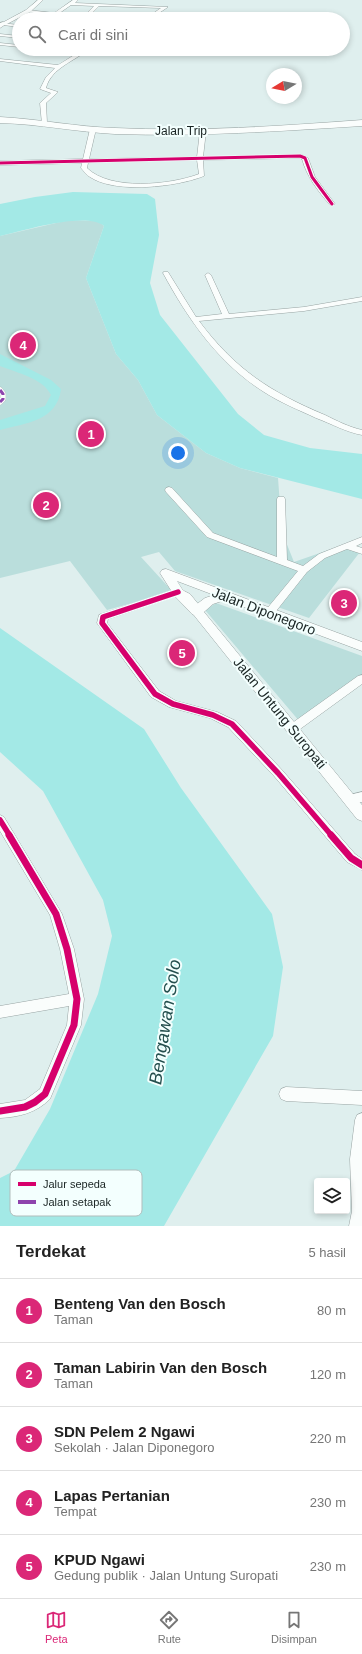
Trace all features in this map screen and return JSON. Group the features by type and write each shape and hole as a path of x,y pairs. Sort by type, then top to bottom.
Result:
{"highway":[{"name":"Jalan Trip","path":"0,120 44,123 93,130 203,131 362,123"}],"main road":[{"name":"Jalan Untung Suropati","path":"178,592 185,597 197,611"}],"street":[{"path":"28,11 42,0"},
{"path":"58,12 76,0"},
{"path":"70,4 166,7 158,12"},
{"path":"90,12 98,5"},
{"path":"28,11 37,12"},
{"path":"2,25 12,20"},
{"path":"2,25 12,26"},
{"path":"0,35 12,36"},
{"path":"0,44 12,45"},
{"path":"44,123 43,102 55,92 44,90 42,88 51,75 60,66 76,56"},
{"path":"0,60 60,66"},
{"path":"93,130 85,160 84,170 101,181 114,183 157,184 181,182 202,175 200,158 203,131"},
{"path":"0,163 286,155 303,156 320,190 332,204"},
{"path":"166,273 193,319 223,354 256,384 285,400 351,430 362,433"},
{"path":"208,275 226,316"},
{"path":"193,319 304,309 362,299"},
{"path":"0,390 3,394 3,399 0,402"},
{"path":"169,490 210,535 224,542 282,561 304,570"},
{"path":"281,499 282,561"},
{"path":"269,613 304,570 322,556 362,540"},
{"path":"346,546 362,551"},
{"name":"Jalan Diponegoro","path":"166,573 362,647"},
{"name":"Jalan Untung Suropati","path":"166,573 178,592"},
{"path":"178,592 103,617 102,623 154,694 167,701 213,714 232,724 278,773 351,858 362,865"},
{"path":"197,611 209,601 224,596"},
{"name":"Jalan Untung Suropati","path":"197,611 362,815"},
{"path":"292,728 362,679"},
{"path":"349,799 362,797"},
{"path":"0,820 56,914 67,949 77,999 74,1025 45,1094 40,1101 25,1108 0,1110"},
{"path":"0,1012 77,999"},
{"path":"286,1094 362,1098"},
{"path":"360,1216 358,1159 362,1120"}],"shaded area":[{"path":"69,220 98,221 104,226 86,278 116,354 138,380 157,415 206,453 240,468 278,478 282,532 294,562 340,546 360,552 309,618 175,571 159,552 141,557 173,592 107,610 70,561 0,578 0,236"},
{"path":"216,603 362,656 362,679 300,722 205,610"}],"water":[{"path":"73,192 147,194 155,199 159,235 150,283 160,315 238,414 264,435 310,448 362,454 362,499 240,468 206,453 157,415 138,380 116,354 86,278 104,226 95,222 69,221 0,236 0,204 35,197"},
{"path":"0,354 51,380 61,389 58,400 47,414 39,419 0,430 0,420 45,406 51,395 42,384 36,380 0,366"},
{"name":"Bengawan Solo","path":"0,628 144,729 181,788 272,914 283,967 273,1036 164,1226 0,1226 0,1178 10,1173 10,1216 142,1216 142,1170 15,1170 50,1109 98,994 112,936 103,900 43,791 0,752"}],"marked path":[{"path":"0,390 3,394 3,399 0,402"}],"cycle path":[{"path":"0,163 300,156 305,158 312,177 332,204"},
{"path":"178,592 103,617 102,623 155,694 163,700 173,704 213,715 232,724 278,773 351,858 362,865"},
{"path":"0,820 56,914 67,949 77,999 74,1025 45,1094 40,1099 25,1107 0,1111"}],"place":[{"name":"Lapas Pertanian","path":"23,345"},
{"name":"Benteng Van den Bosch","path":"91,434"},
{"name":"Taman Labirin Van den Bosch","path":"46,505"},
{"name":"SDN Pelem 2 Ngawi","path":"344,603"},
{"name":"KPUD Ngawi","path":"182,653"}]}
